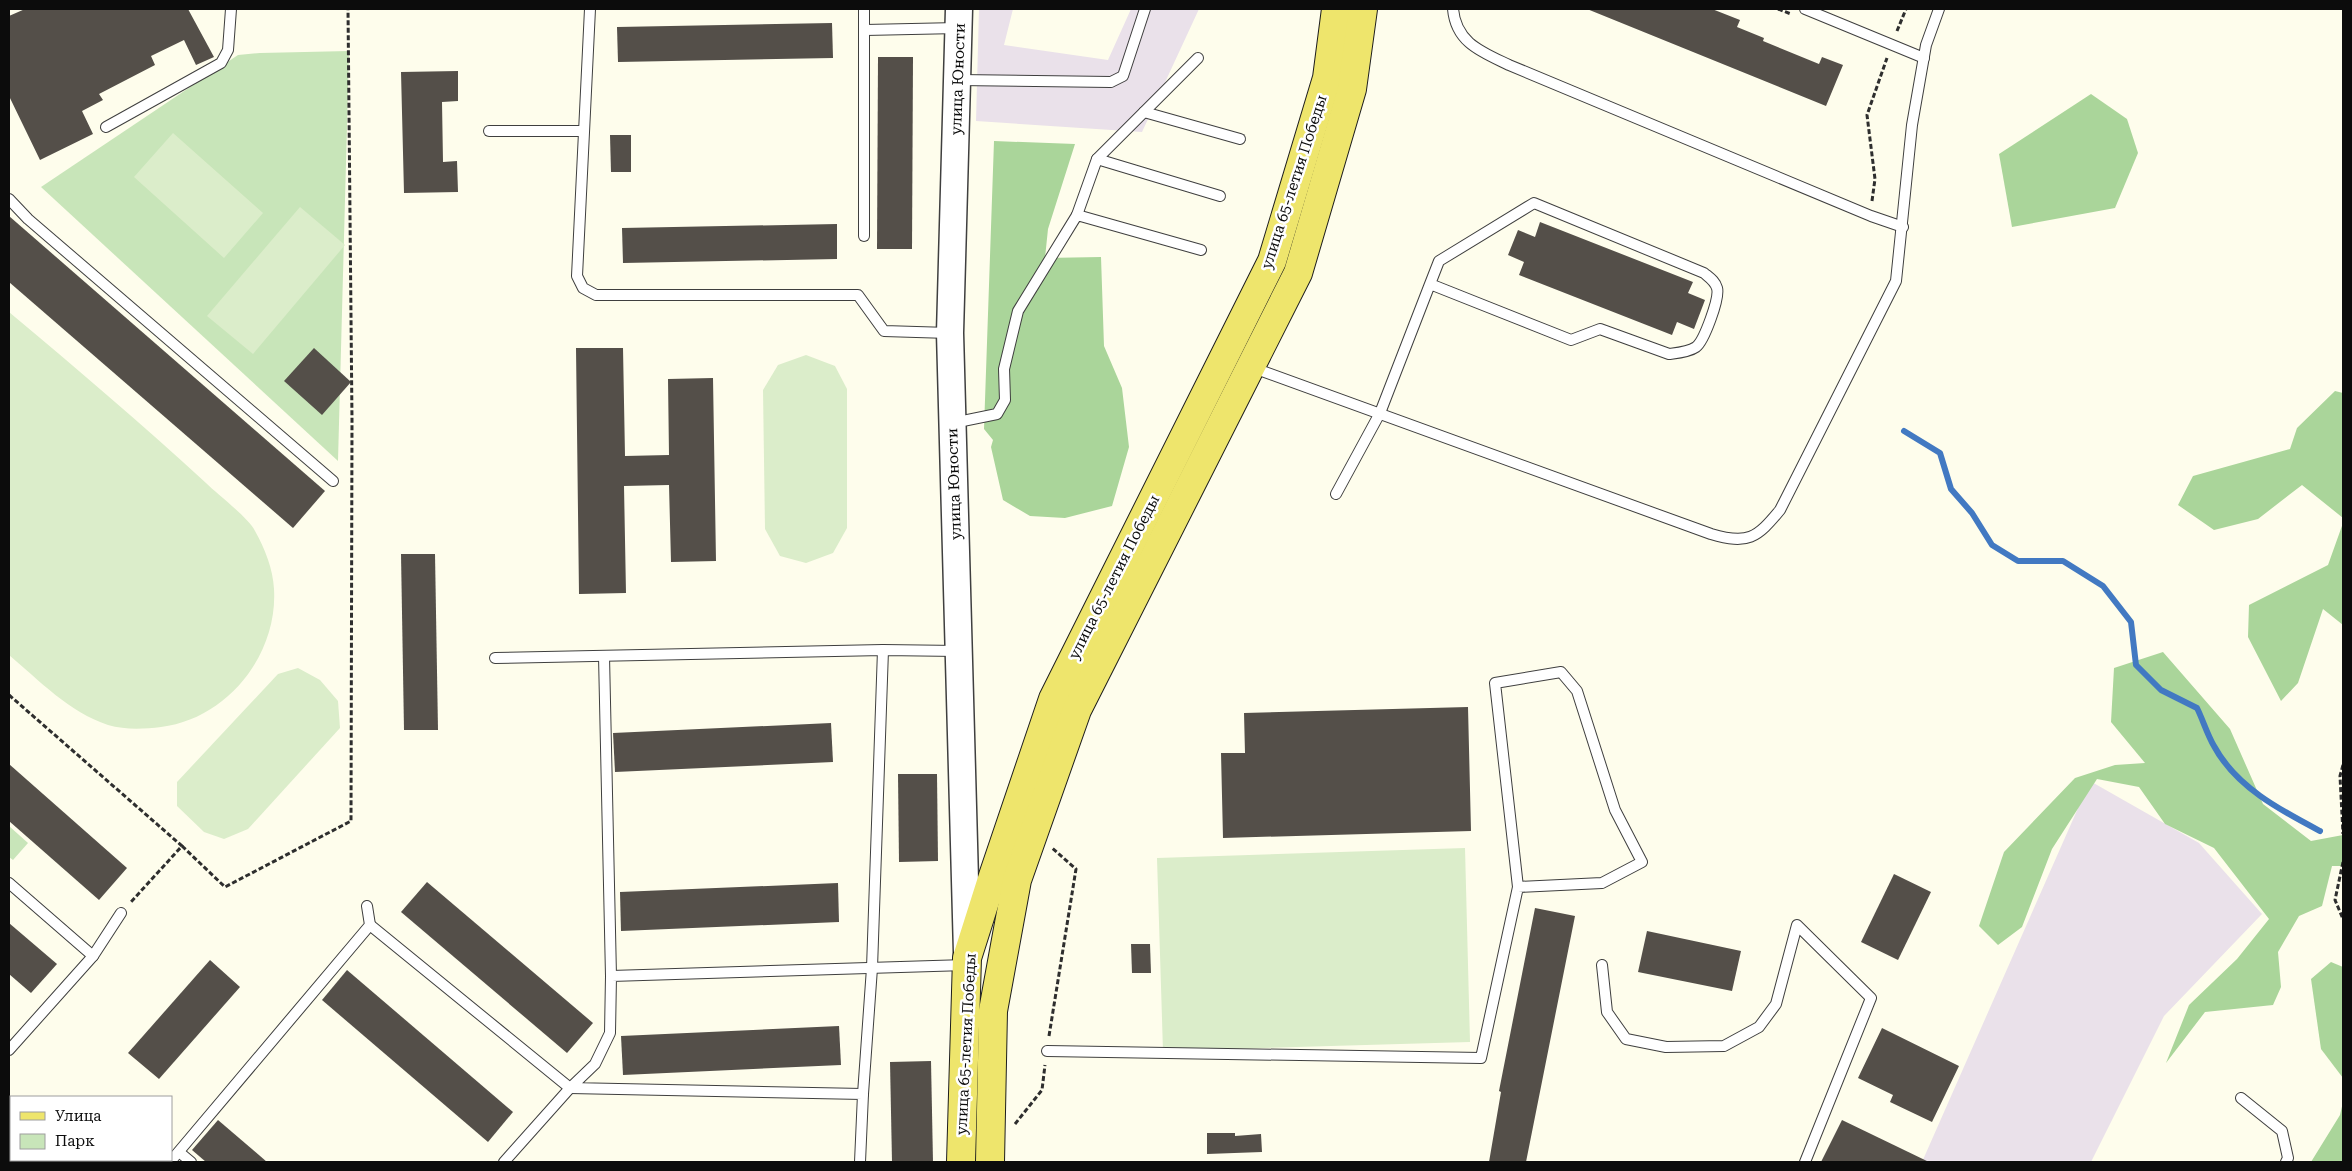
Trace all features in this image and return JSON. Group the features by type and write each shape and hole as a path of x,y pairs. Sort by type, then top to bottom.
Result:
{"main road":[{"name":"улица 65-летия Победы","path":"960,1162 967,961 1053,699 1272,261 1327,78 1336,9"},
{"name":"улица 65-летия Победы","path":"990,1162 993,1011 1017,880 1077,710 1298,273 1352,88 1363,9"}],"street":[{"name":"улица Юности","path":"959,18 950,333 967,961"}],"lane":[{"path":"106,127 222,63 228,50 231,9"},
{"path":"590,9 577,276 580,283 589,292 596,295 858,295 884,331 950,333"},
{"path":"864,9 864,236"},
{"path":"958,80 1112,82 1123,76 1146,9"},
{"path":"1453,9 1454,22 1471,47 1501,62 1903,228"},
{"path":"1805,9 1924,58"},
{"path":"1250,367 1725,538 1732,540 1760,533 1780,510 1896,281 1903,228 1912,125 1926,45 1936,10"},
{"path":"865,30 959,18"},
{"path":"952,423 997,414 1005,400 1004,369 1018,310 1077,215 1097,159 1198,58"},
{"path":"1144,112 1240,139"},
{"path":"489,131 583,132"},
{"path":"1097,159 1220,196"},
{"path":"9,199 28,219 333,481"},
{"path":"1336,494 1380,414 1438,261 1534,203 1704,273 1713,280 1718,297 1702,339 1696,347 1680,353 1669,354 1600,329 1571,340 1430,284"},
{"path":"1077,215 1202,250"},
{"path":"495,658 883,650 959,651"},
{"path":"860,1162 872,968 883,650"},
{"path":"504,1162 570,1088 595,1064 610,1034 611,976 604,656"},
{"path":"1047,1051 1481,1058 1518,887 1495,683 1560,672 1577,691 1615,810 1642,862 1602,883 1518,887"},
{"path":"9,882 93,956"},
{"path":"367,906 370,925 570,1088 863,1094"},
{"path":"9,1050 93,956 121,913"},
{"path":"172,1160 370,925"},
{"path":"1602,965 1607,1012 1626,1039 1666,1047 1724,1046 1759,1027 1776,1004 1797,925 1871,998 1805,1162"},
{"path":"611,976 872,968 967,961"},
{"path":"2241,1098 2282,1131 2288,1158 2286,1162"},
{"path":"179,1152 191,1162"}],"path":[{"path":"9,695 182,846 225,887 351,821 352,420 348,9"},
{"path":"1871,216 1875,179 1867,115 1906,9"},
{"path":"2343,765 2340,776 2343,834"},
{"path":"121,913 182,846"},
{"path":"1010,1130 1042,1090 1076,869 1050,846"},
{"path":"2343,862 2335,900 2343,920"}],"shaded area":[{"path":"979,9 1013,9 1004,45 1108,60 1131,9 1199,9 1142,132 976,121"},
{"path":"2090,781 2199,843 2262,914 2164,1016 2091,1162 1922,1162"}],"green space":[{"path":"349,51 338,461 41,187 238,55"},
{"path":"2091,94 2127,119 2138,153 2115,208 2012,227 1999,154"},
{"path":"173,133 263,213 224,258 134,177"},
{"path":"994,141 1075,144 1048,229 1045,258 1101,257 1104,346 1122,388 1129,447 1112,506 1065,518 1030,516 1003,500 991,447 993,440 984,429"},
{"path":"300,207 345,245 253,354 207,316"},
{"path":"9,312 84,375 232,506 252,526 259,538 270,567 274,589 273,614 267,637 257,660 244,680 227,697 207,711 185,721 161,727 134,729 108,725 80,712 68,704 9,655"},
{"path":"806,355 835,366 847,389 847,528 833,553 806,563 780,556 765,529 763,390 778,365"},
{"path":"2335,391 2343,393 2343,518 2302,485 2258,519 2214,530 2178,505 2193,476 2290,449 2297,428"},
{"path":"2343,523 2343,625 2323,609 2298,683 2281,701 2248,637 2249,605 2328,565"},
{"path":"2163,652 2230,729 2263,804 2311,841 2343,835 2343,866 2332,866 2322,906 2299,916 2278,952 2281,987 2273,1005 2205,1012 2166,1063 2189,1005 2237,959 2269,919 2214,848 2165,824 2139,787 2097,779 2052,849 2022,927 1998,945 1979,926 2004,852 2075,778 2115,765 2145,763 2111,722 2114,668"},
{"path":"298,668 320,680 338,701 340,728 248,829 224,839 204,832 177,806 177,782 278,674"},
{"path":"9,826 28,843 13,860 9,857"},
{"path":"1465,848 1470,1042 1163,1051 1157,858"},
{"path":"2331,962 2343,967 2343,1078 2321,1049 2311,979"},
{"path":"2343,1102 2343,1162 2311,1162 2340,1115"}],"building":[{"path":"25,9 188,9 214,57 196,65 184,40 151,56 155,65 99,94 103,100 82,111 93,134 40,160 9,96 9,16"},
{"path":"1587,9 1712,9 1740,20 1737,27 1764,38 1763,41 1819,64 1822,57 1843,65 1826,106"},
{"path":"832,23 833,58 618,62 617,27"},
{"path":"878,57 913,57 912,249 877,249"},
{"path":"458,71 458,101 442,102 443,162 457,161 458,192 404,193 401,72"},
{"path":"610,135 631,135 631,172 611,172"},
{"path":"9,216 325,491 293,528 9,282"},
{"path":"1540,222 1693,282 1688,293 1705,300 1694,329 1677,322 1672,335 1519,275 1524,262 1508,255 1518,230 1535,237"},
{"path":"837,224 837,259 623,263 622,228"},
{"path":"314,348 351,382 322,415 284,381"},
{"path":"576,348 623,348 625,456 669,455 668,379 713,378 716,561 671,562 669,485 624,486 626,593 579,594"},
{"path":"401,554 435,554 438,730 404,730"},
{"path":"1468,707 1471,831 1223,838 1221,753 1245,753 1244,713"},
{"path":"831,723 833,762 615,772 613,733"},
{"path":"9,764 127,868 99,900 9,821"},
{"path":"898,774 937,774 938,861 899,862"},
{"path":"1894,874 1931,892 1898,960 1861,942"},
{"path":"427,882 593,1023 567,1053 401,912"},
{"path":"838,883 839,922 621,931 620,892"},
{"path":"1535,908 1575,916 1526,1162 1489,1162 1501,1092 1499,1091"},
{"path":"9,923 57,964 31,993 9,974"},
{"path":"1647,931 1741,951 1732,991 1638,972"},
{"path":"1131,944 1150,944 1151,973 1132,973"},
{"path":"210,960 240,987 159,1079 128,1053"},
{"path":"347,970 513,1112 488,1142 322,1000"},
{"path":"839,1026 841,1065 623,1075 621,1036"},
{"path":"1882,1028 1959,1066 1932,1122 1890,1102 1893,1095 1858,1078"},
{"path":"931,1061 933,1162 892,1162 890,1062"},
{"path":"218,1120 267,1162 206,1162 192,1150"},
{"path":"1842,1120 1929,1162 1821,1162"},
{"path":"1207,1133 1235,1133 1235,1136 1261,1134 1262,1152 1207,1154"}],"waterway":[{"path":"1904,431 1940,453 1951,489 1972,513 1992,545 2018,561 2063,561 2103,586 2131,622 2136,665 2161,690 2197,708 2223,761 2234,774 2275,806 2320,831"}]}
